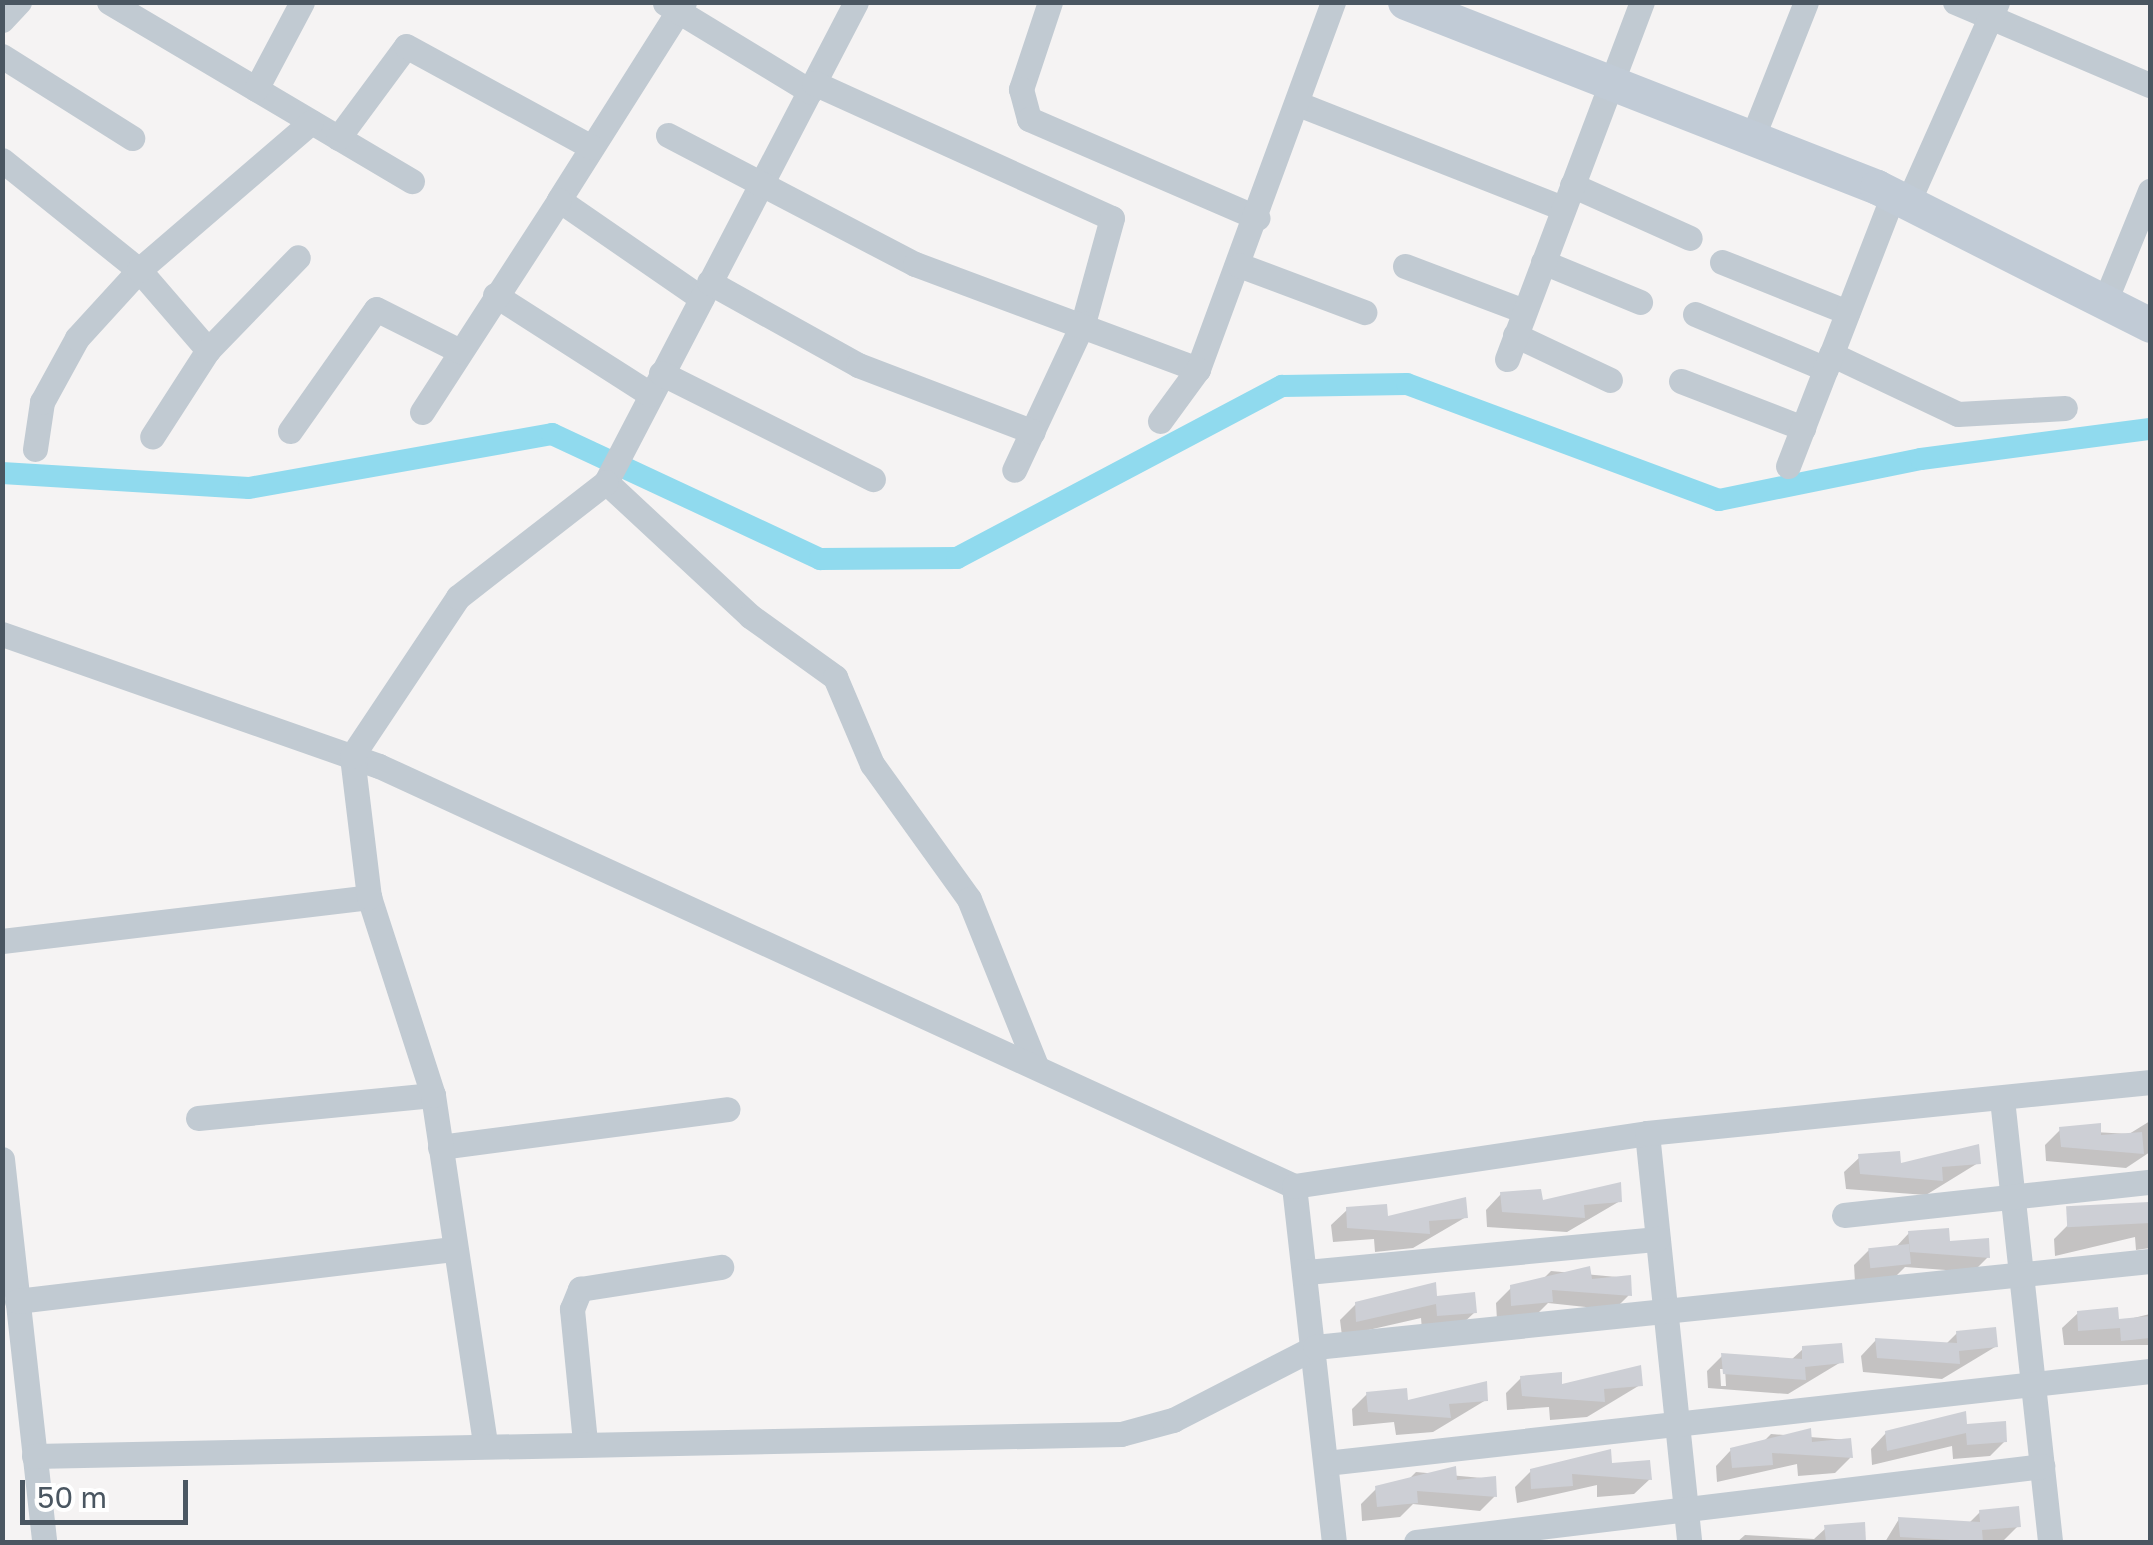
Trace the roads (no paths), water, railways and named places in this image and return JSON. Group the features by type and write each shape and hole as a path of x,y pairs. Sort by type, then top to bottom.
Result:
{"street":[{"path":"2,20 19,2"},
{"path":"110,2 412,182"},
{"path":"256,89 302,2"},
{"path":"485,1443 432,1095 369,898 352,756 458,597 608,476 856,2"},
{"path":"1050,2 1021,88 1030,119 1258,218"},
{"path":"1160,421 1198,369 1301,105 1334,2"},
{"path":"1405,2 1609,87 1900,198 2150,324"},
{"path":"1515,335 1642,2"},
{"path":"1751,140 1806,2"},
{"path":"1955,2 1993,10 2150,84"},
{"path":"422,412 559,200 675,6 812,87 899,128 1108,211 1113,226 1083,323 1014,470"},
{"path":"1788,466 1847,312 1993,10"},
{"path":"338,138 406,46 590,146"},
{"path":"2,56 132,138"},
{"path":"1301,105 1690,238"},
{"path":"35,449 42,402 62,363 139,270 311,122"},
{"path":"668,135 915,264 1083,323 1198,369"},
{"path":"2,160 139,270 208,350"},
{"path":"2105,302 2150,191"},
{"path":"559,200 705,290 858,365 1033,432"},
{"path":"152,437 208,350 298,257"},
{"path":"1543,262 1640,302"},
{"path":"1722,262 1847,312"},
{"path":"1240,265 1364,312"},
{"path":"1405,266 1515,335 1610,380"},
{"path":"495,295 656,383 873,479"},
{"path":"290,431 376,308 460,351"},
{"path":"1694,314 1828,361 1958,414 2065,408"},
{"path":"1681,381 1802,428"},
{"path":"608,476 750,616 835,677 872,764 969,899 1035,1063"},
{"path":"2,634 352,756 1035,1063 1294,1186 1647,1133 2150,1082"},
{"path":"2,942 369,898"},
{"path":"198,1118 432,1095"},
{"path":"2002,1100 2050,1542"},
{"path":"440,1146 728,1109"},
{"path":"1647,1133 1689,1542"},
{"path":"2,1159 44,1542"},
{"path":"1844,1216 2150,1182"},
{"path":"1294,1186 1307,1272 1334,1542"},
{"path":"1307,1272 1658,1239"},
{"path":"18,1301 453,1250"},
{"path":"34,1456 485,1443 1121,1434 1173,1420 1315,1347 2150,1261"},
{"path":"585,1442 572,1309 580,1289 721,1267"},
{"path":"1326,1463 2150,1370"},
{"path":"1416,1542 2042,1466"}],"waterway":[{"path":"2,473 249,488 552,434 820,559 957,558 1282,386 1407,384 1719,500 1921,459 2150,429"}]}
